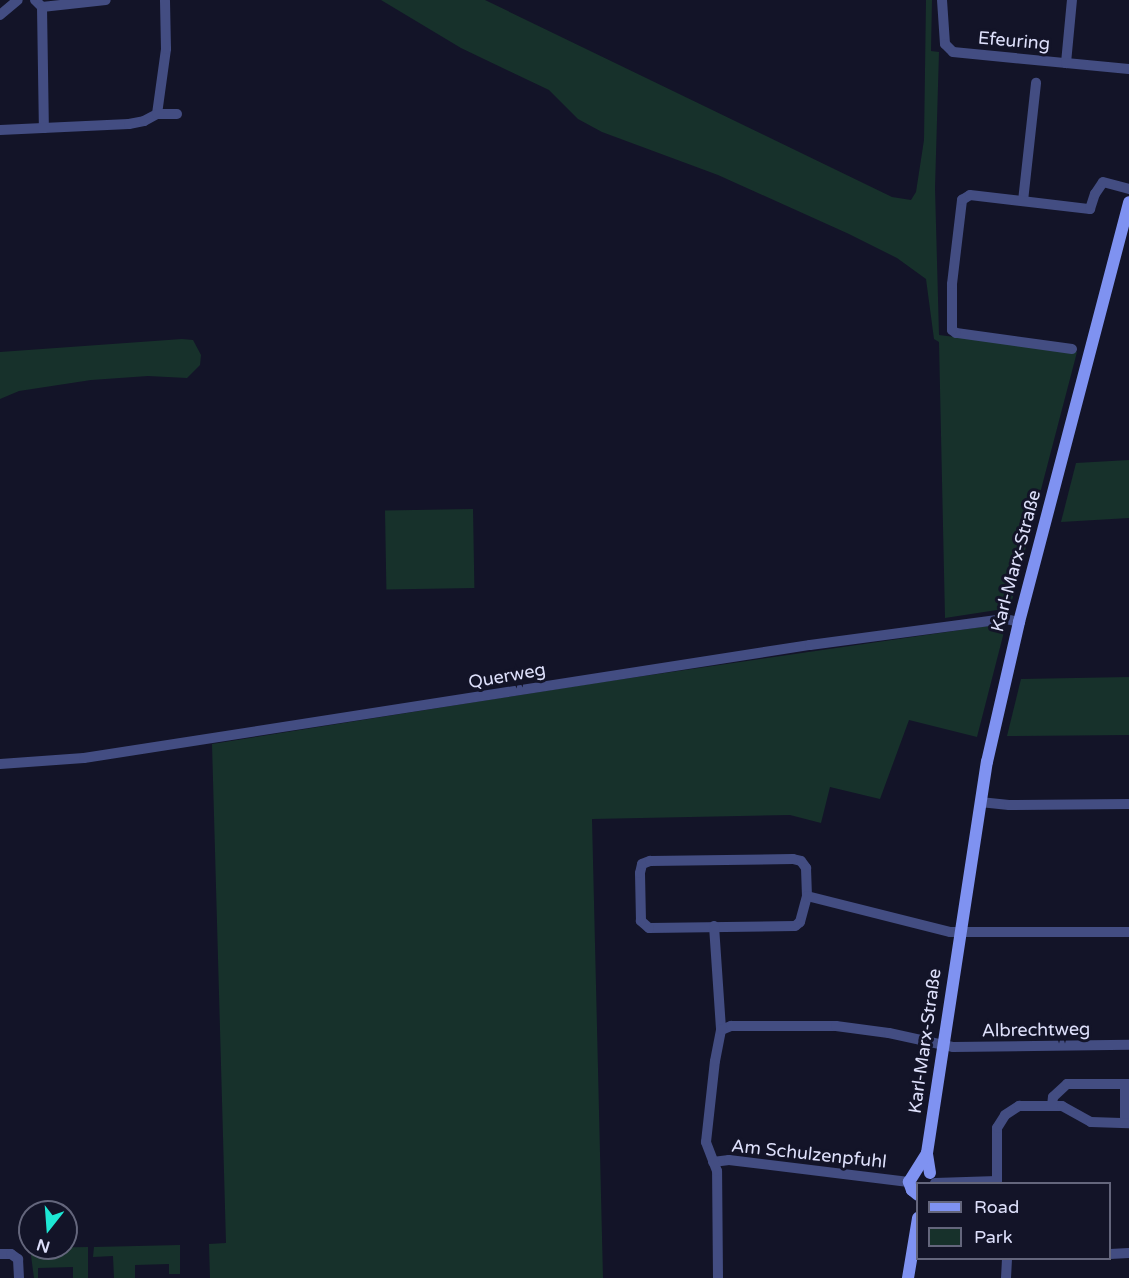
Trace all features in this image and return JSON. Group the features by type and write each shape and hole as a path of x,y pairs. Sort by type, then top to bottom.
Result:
{"main road":[{"name":"Karl-Marx-Straße","path":"914,1190 917,1171 927,1154 980,802 1019,622 1129,202"},
{"name":"Karl-Marx-Straße","path":"927,1154 934,1180"},
{"path":"917,1171 934,1180"},
{"path":"914,1190 916,1209"},
{"path":"908,1278 916,1225"}],"street":[{"path":"0,15 18,0"},
{"path":"44,128 39,4 106,0"},
{"path":"157,114 166,49 165,0"},
{"name":"Efeuring","path":"942,0 945,44 953,52 1066,63 1072,0"},
{"path":"1066,63 1129,69"},
{"path":"1023,201 1036,83"},
{"path":"0,130 129,124 144,122 157,114 177,114"},
{"path":"1072,349 956,333 950,326 952,284 962,200 970,195 1090,209 1095,194 1103,182 1129,189"},
{"name":"Querweg","path":"0,764 84,758 810,645 1006,618 1019,622"},
{"path":"980,802 1009,805 1129,804"},
{"path":"793,859 801,861 806,868 807,896 800,922 795,926 649,928 644,925 640,882 642,864 650,861 793,859"},
{"path":"807,896 959,933 1129,932"},
{"path":"714,926 721,1030 715,1061 706,1142 714,1162"},
{"name":"Albrechtweg","path":"721,1030 739,1026 836,1026 889,1033 943,1046 1129,1045"},
{"path":"934,1180 997,1182 996,1134 1005,1115 1019,1106 1052,1106 1062,1106 1091,1122 1127,1123 1127,1084 1066,1084 1053,1097 1052,1106"},
{"name":"Am Schulzenpfuhl","path":"718,1278 717,1171 714,1162 729,1160 914,1190"},
{"path":"1111,1254 1129,1253"},
{"path":"0,1254 11,1254 18,1259 19,1278"},
{"path":"1006,1278 1007,1260"}],"green space":[{"path":"381,0 485,0 892,197 911,200 916,192 924,140 926,0 932,0 931,51 939,52 935,188 939,335 1077,352 1010,608 945,618 939,342 934,339 926,279 897,258 849,234 718,175 602,132 578,119 549,90 461,48"},
{"path":"193,340 201,355 200,365 187,378 148,376 91,380 19,391 0,399 0,352"},
{"path":"1129,460 1129,518 1061,522 1076,463"},
{"path":"473,509 474,588 386,590 385,511"},
{"path":"995,625 1005,628 977,737 909,720 880,799 830,787 821,823 790,815 592,819 603,1278 210,1278 209,1244 226,1243 212,744 589,684"},
{"path":"1129,677 1129,735 1007,736 1021,679"},
{"path":"180,1245 180,1274 169,1274 169,1264 135,1265 135,1278 114,1278 113,1256 93,1257 94,1247"},
{"path":"78,1247 88,1247 88,1278 73,1278 73,1267 38,1268 38,1278 34,1278 32,1260 78,1260"}]}
